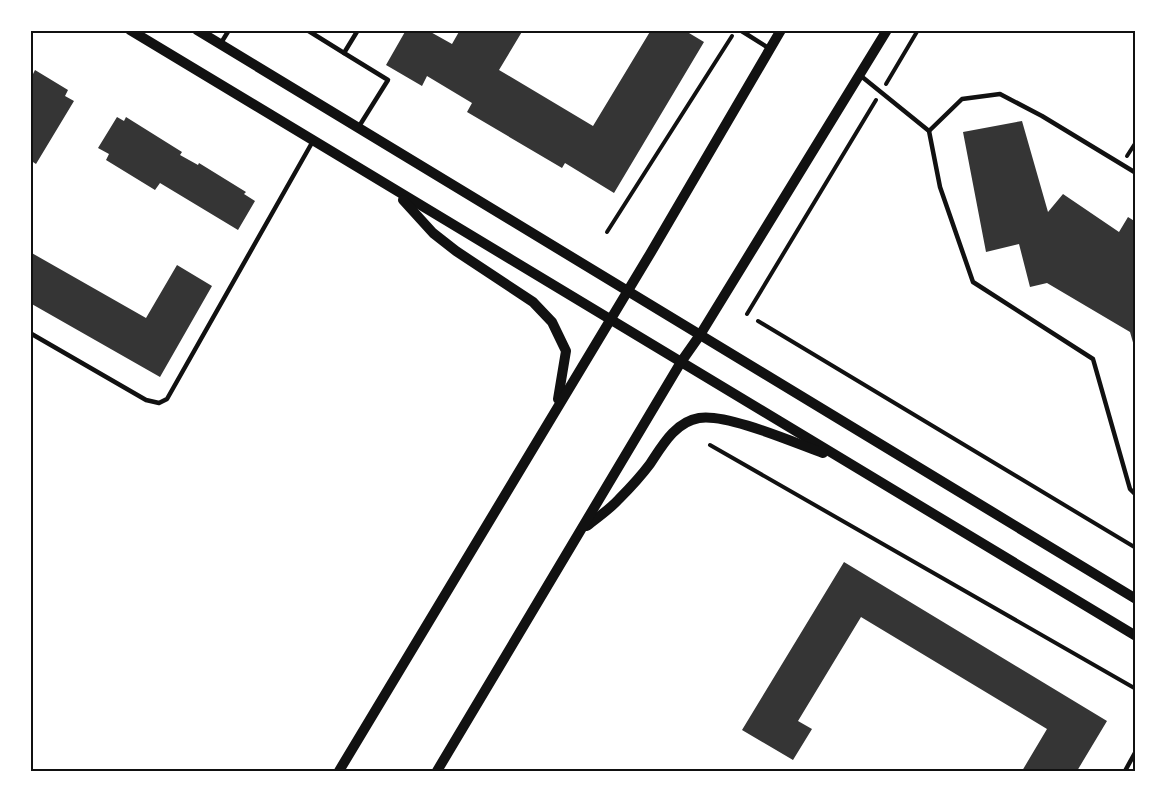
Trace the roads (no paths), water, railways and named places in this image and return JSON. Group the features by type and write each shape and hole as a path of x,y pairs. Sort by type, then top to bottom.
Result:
{"street":[{"path":"130,30 1136,636"},
{"path":"197,30 1136,599"},
{"path":"339,771 782,30"},
{"path":"437,771 681,362 700,335 887,30"},
{"path":"395,190 433,232 456,251 533,302 552,322 566,351 557,407"},
{"path":"581,531 618,501 679,427 698,418 720,419 756,429 846,461"}],"lane":[{"path":"220,44 229,30"},
{"path":"307,30 388,80 358,128"},
{"path":"344,53 358,30"},
{"path":"740,30 770,49"},
{"path":"860,75 929,131 940,187 973,282 1093,359 1130,489 1136,495"},
{"path":"929,131 962,99 1000,94 1042,116 1136,173"},
{"path":"30,333 146,400 159,403 167,399 313,141"},
{"path":"1125,771 1136,752"}]}
